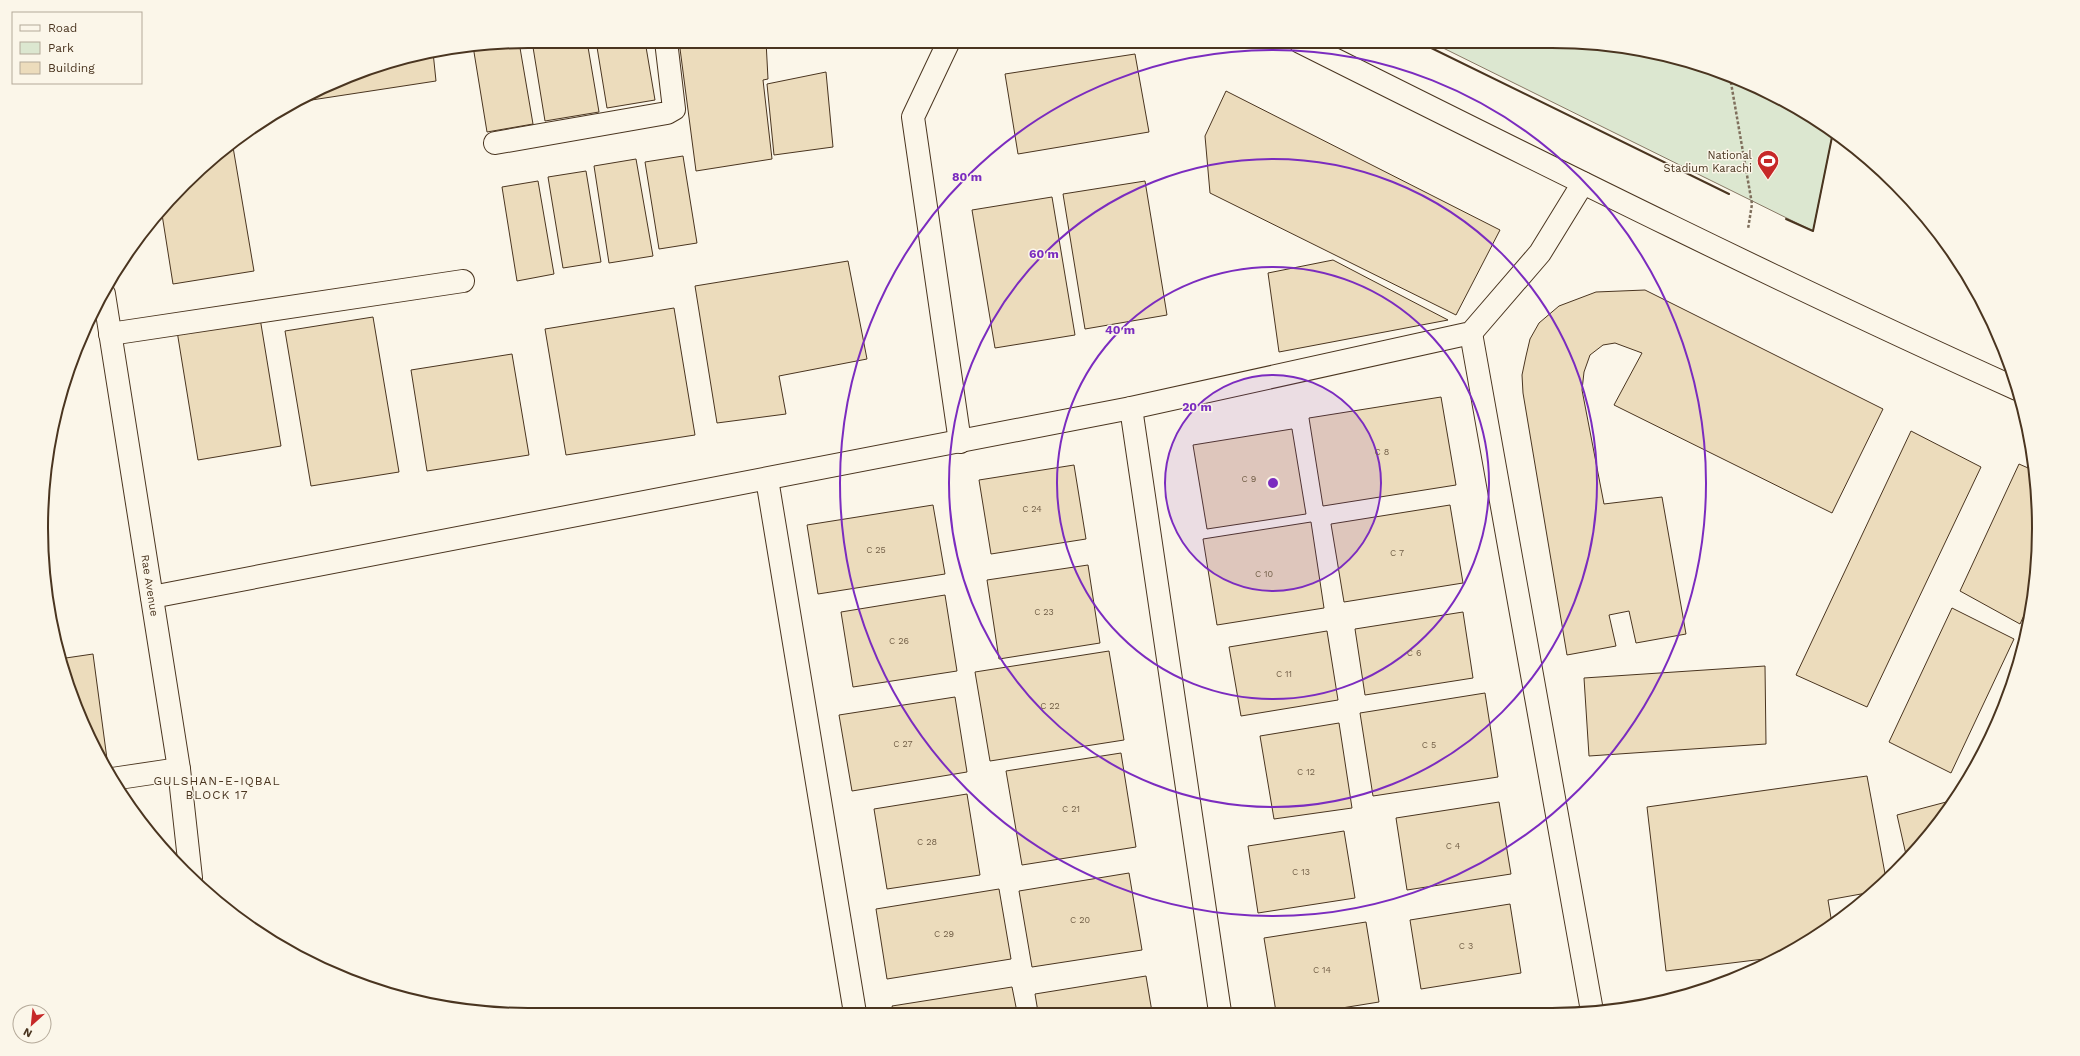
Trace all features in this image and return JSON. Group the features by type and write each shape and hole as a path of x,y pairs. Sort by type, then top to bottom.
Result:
{"street":[{"path":"495,143 666,113 674,109 667,48"},
{"path":"945,48 913,117 960,442"},
{"path":"1312,48 1583,183 1904,338 2011,386"},
{"path":"152,597 1131,408 1471,333 1540,253 1583,183"},
{"path":"110,334 463,281"},
{"name":"Rae Avenue","path":"105,302 179,769 190,868"},
{"path":"1471,333 1591,1006"},
{"path":"1131,408 1219,1008"},
{"path":"767,479 854,1008"},
{"path":"118,778 179,769"}],"path":[{"path":"1731,83 1752,204 1744,260"}],"green space":[{"name":"National Stadium Karachi","path":"1443,48 1552,48 1615,52 1646,57 1706,73 1764,98 1792,112 1832,138 1813,231"}],"building":[{"path":"520,48 533,124 487,132 474,51"},
{"path":"533,48 588,48 599,112 545,121"},
{"path":"597,48 646,48 655,100 607,108"},
{"path":"680,48 766,48 768,79 763,80 772,159 696,171"},
{"path":"1135,54 1149,132 1018,154 1005,74"},
{"path":"434,57 436,81 312,100 374,73"},
{"path":"826,72 833,147 774,155 767,84"},
{"path":"1226,91 1500,230 1456,315 1210,193 1205,136"},
{"path":"233,149 254,271 173,284 162,217 189,189"},
{"path":"683,156 697,243 659,249 645,162"},
{"path":"636,159 653,256 609,263 594,166"},
{"path":"586,171 601,262 563,268 548,177"},
{"path":"538,181 554,274 517,281 502,187"},
{"path":"1145,181 1167,315 1085,329 1063,194"},
{"path":"1052,197 1075,335 995,348 972,210"},
{"path":"1333,260 1448,320 1279,352 1268,273"},
{"path":"848,261 867,359 779,376 786,414 717,423 695,286"},
{"path":"1645,290 1883,409 1832,513 1614,405 1642,353 1615,343 1603,345 1590,355 1584,372 1582,390 1604,504 1662,497 1686,634 1636,643 1629,611 1609,615 1616,646 1567,655 1523,393 1522,375 1526,356 1530,339 1539,323 1559,306 1596,292"},
{"path":"674,308 695,435 566,455 545,329"},
{"path":"373,317 399,472 311,486 285,331"},
{"path":"260,318 281,446 198,460 177,331"},
{"path":"512,354 529,455 427,471 411,370"},
{"path":"1441,397 1456,485 1323,506 1309,418"},
{"path":"1292,429 1306,514 1207,529 1193,445"},
{"path":"1911,431 1981,467 1867,707 1796,675"},
{"path":"2019,464 2028,468 2032,528 2031,559 2024,615 2020,624 1960,591"},
{"path":"1074,465 1086,539 991,554 979,480"},
{"path":"933,505 945,574 818,594 807,525"},
{"path":"1450,505 1463,583 1344,602 1331,524"},
{"path":"1311,522 1324,608 1217,625 1203,539"},
{"path":"1088,565 1100,643 999,659 987,580"},
{"path":"945,595 957,671 853,687 841,612"},
{"path":"1952,608 2014,639 1951,773 1889,742"},
{"path":"1463,612 1473,678 1365,695 1355,629"},
{"path":"1327,631 1338,700 1241,716 1229,647"},
{"path":"1109,651 1124,740 990,761 975,672"},
{"path":"93,654 107,758 85,712 73,682 66,658"},
{"path":"1765,666 1766,744 1589,756 1584,678"},
{"path":"1485,693 1498,777 1373,796 1360,713"},
{"path":"955,697 967,772 852,791 839,715"},
{"path":"1339,723 1352,808 1274,819 1260,736"},
{"path":"1121,753 1136,847 1022,865 1006,771"},
{"path":"1867,776 1885,873 1862,894 1828,900 1831,918 1792,944 1761,959 1666,971 1647,807"},
{"path":"967,794 980,875 887,889 874,809"},
{"path":"1499,802 1511,874 1407,890 1396,818"},
{"path":"1946,802 1933,820 1905,852 1897,815"},
{"path":"1344,831 1355,898 1258,913 1248,846"},
{"path":"1129,873 1142,950 1032,967 1019,891"},
{"path":"999,889 1011,959 887,979 876,909"},
{"path":"1510,904 1521,973 1421,989 1410,920"},
{"path":"1366,922 1379,1002 1342,1008 1275,1008 1264,938"},
{"path":"1146,976 1151,1008 1037,1008 1035,994"},
{"path":"1012,987 1016,1008 893,1008 892,1006"}],"wall":[{"path":"1431,48 1729,194"},
{"path":"1786,219 1813,231 1832,138"}],"place":[{"name":"National Stadium Karachi","path":"1768,180"}],"district":[{"name":"GULSHAN-E-IQBAL BLOCK 17","path":"217,788"}]}
